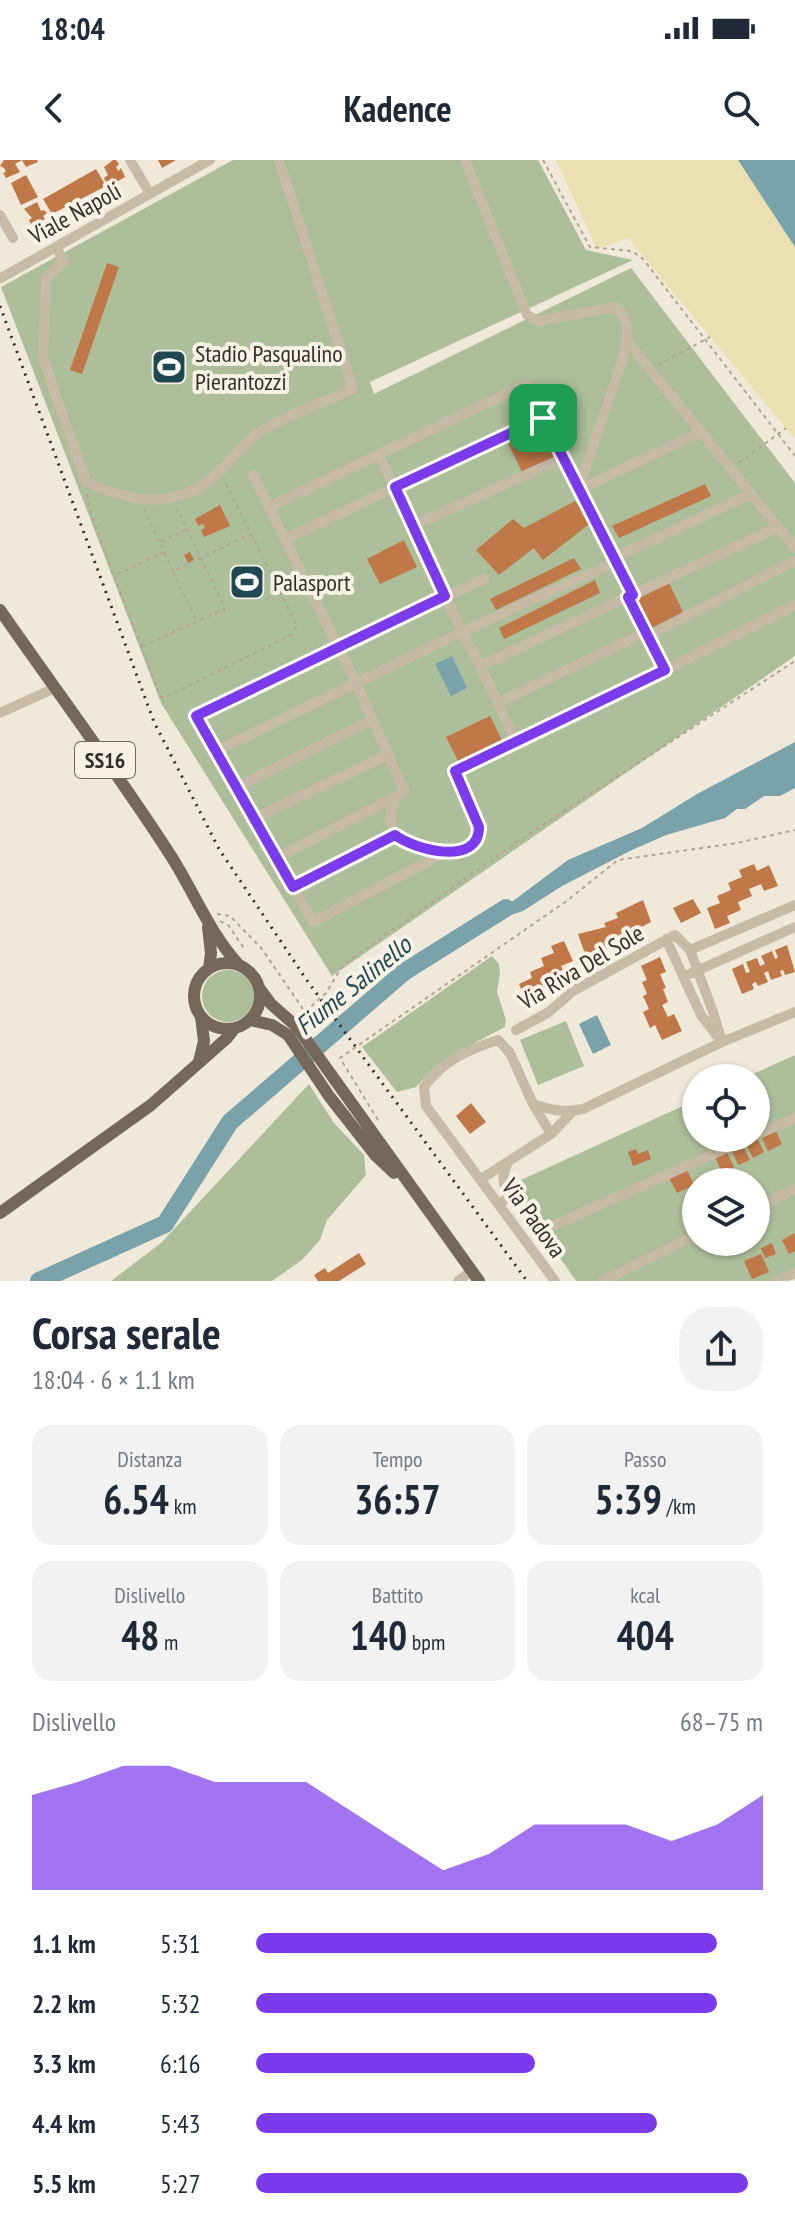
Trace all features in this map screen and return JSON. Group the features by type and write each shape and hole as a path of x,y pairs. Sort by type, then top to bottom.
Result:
{"main road":[{"name":"SS16","path":"0,610 172,858 226,951 256,979 260,989 297,1027 376,1156 416,1195 476,1276"},
{"name":"SS16","path":"201,1017 195,1007 195,986 209,968 210,937 204,913"},
{"path":"209,968 228,963 239,965"},
{"path":"0,1213 151,1105 234,1029 250,1020 257,1011 260,989"},
{"path":"201,1017 216,1027 234,1029"},
{"path":"197,1065 204,1041 201,1017"},
{"name":"SS16","path":"250,1020 272,1025 288,1035 334,1092"}],"street":[{"path":"130,160 150,194"},
{"name":"Viale Napoli","path":"1,278 210,160"},
{"path":"56,247 64,262 46,278 43,358 86,482 111,493 139,499 173,500 220,471 255,434 353,389 279,160"},
{"path":"465,160 527,315 538,321 616,307 624,315 627,341 578,490"},
{"path":"0,215 13,238"},
{"path":"627,341 795,548"},
{"path":"269,507 527,384 615,560 646,634 665,670"},
{"path":"285,539 543,418"},
{"path":"578,490 701,432"},
{"path":"379,455 517,743"},
{"path":"413,526 563,458"},
{"path":"253,475 356,683 404,790 276,858"},
{"path":"216,751 751,494"},
{"path":"480,666 778,527"},
{"path":"498,703 795,561"},
{"path":"484,579 196,716 313,922 444,853 472,844 479,835 477,819 455,771 795,605"},
{"path":"0,713 55,688"},
{"path":"237,787 372,720"},
{"path":"254,818 388,755"},
{"path":"395,797 390,819 395,835 408,843 444,853"},
{"path":"293,887 395,835"},
{"path":"722,1042 690,950 795,905"},
{"path":"683,977 795,927"},
{"name":"Via Riva Del Sole","path":"516,1030 549,1012 573,991 666,939 675,935 690,950"},
{"name":"Via Riva Del Sole","path":"666,939 701,1015 722,1042"},
{"path":"533,1104 553,1110 583,1109 722,1042 795,1012"},
{"path":"551,1134 533,1104 510,1053 498,1040 474,1048 437,1069 424,1087 426,1106 481,1179 551,1134 573,1111"},
{"path":"770,1129 795,1118"},
{"path":"537,1233 718,1152"},
{"path":"499,1204 510,1196 502,1177 508,1162"},
{"name":"Via Padova","path":"481,1179 555,1281"},
{"path":"770,1201 795,1189"},
{"path":"603,1281 682,1242"},
{"path":"777,1281 795,1273"},
{"path":"458,1281 476,1276"}],"path":[{"path":"543,160 590,247 639,254 795,456"},
{"path":"650,369 710,337"},
{"path":"731,469 786,428"},
{"path":"86,482 90,510 158,692 164,698 291,635 297,626 220,471"},
{"path":"139,499 196,621"},
{"path":"140,646 225,609 173,500"},
{"path":"160,542 187,529"},
{"path":"173,571 251,533"},
{"path":"114,576 164,552"},
{"path":"204,913 230,916 262,949 305,1012 326,993 343,965 355,956 523,838 795,661"},
{"path":"381,1125 340,1058 568,900 618,860 737,843 795,830"},
{"path":"204,913 229,926 245,950"}],"green space":[{"path":"233,160 538,160 586,250 633,260 370,382 374,394 631,268 795,483 795,656 332,976 161,703 1,287"},
{"path":"492,956 499,964 497,992 506,1020 505,1027 450,1056 416,1087 397,1092 362,1047"},
{"path":"228,970 246,978 254,996 246,1014 228,1022 210,1014 202,996 210,978"},
{"path":"566,1021 584,1066 538,1085 520,1040"},
{"path":"795,1055 795,1271 774,1281 576,1281 510,1185 682,1106 682,1152 770,1152 770,1066"},
{"path":"309,1084 334,1123 364,1155 366,1175 327,1220 320,1240 302,1260 272,1281 111,1281 161,1243"}],"sand":[{"path":"556,160 739,160 795,245 795,439 628,238 597,249"}],"water":[{"path":"738,160 795,160 795,247"},
{"path":"452,656 467,688 451,696 435,664"},
{"path":"795,742 795,788 780,796 764,796 725,818 666,835 632,850 562,886 523,911 487,923 482,918 513,901 568,860 642,828 697,794"},
{"path":"597,1015 611,1045 593,1054 579,1024"}],"building":[{"path":"4,160 22,160 15,164 20,172 6,178 4,168 0,166"},
{"path":"22,160 37,160 38,162 26,167"},
{"path":"113,160 119,164 116,167 118,171 121,168 125,177 113,184 112,180 106,182 104,178 108,175 104,167"},
{"path":"158,160 176,160 162,168"},
{"path":"96,169 106,186 52,214 43,199"},
{"path":"26,175 38,197 21,205 11,183"},
{"path":"37,202 41,211 47,213 43,216 45,219 32,226 29,220 32,218 24,209"},
{"path":"107,263 119,267 82,374 70,370"},
{"path":"543,427 558,456 523,474 508,443"},
{"path":"705,484 711,496 619,538 612,526"},
{"path":"575,501 592,522 543,560 534,548 499,575 476,550 513,519 524,528"},
{"path":"220,505 230,526 204,537 201,530 205,528 203,524 198,526 195,519"},
{"path":"404,540 417,567 380,584 367,559"},
{"path":"190,552 194,560 188,563 184,555"},
{"path":"574,558 581,569 496,610 490,599"},
{"path":"595,580 600,593 504,639 499,628"},
{"path":"669,583 684,614 648,632 633,601"},
{"path":"490,716 503,742 459,763 446,737"},
{"path":"754,864 757,871 769,865 778,886 764,891 761,884 749,889 752,896 738,902 741,910 727,916 730,923 715,929 707,908 720,903 717,896 731,890 728,883 742,877 739,870"},
{"path":"693,899 701,913 681,923 673,908"},
{"path":"643,900 651,922 613,942 614,947 585,954 578,934 606,927 604,923 618,918 616,913"},
{"path":"564,941 573,961 561,966 564,972 550,978 553,985 540,991 543,997 527,1004 519,984 532,978 530,972 544,966 541,958 554,953 551,946"},
{"path":"787,945 795,972 785,975 783,970 780,971 782,976 771,980 768,971 764,973 768,982 758,986 756,982 752,984 754,989 742,994 732,969 743,964 746,973 750,972 746,962 757,958 760,966 765,964 761,956 772,951 775,959 778,958 775,950"},
{"path":"660,957 666,972 660,974 668,1002 662,1005 668,1017 674,1014 682,1031 662,1040 655,1025 650,1028 643,1012 649,1009 643,996 647,994 642,982 647,980 641,966"},
{"path":"471,1103 486,1122 470,1134 456,1116"},
{"path":"776,1131 782,1144 770,1150 770,1134"},
{"path":"636,1149 638,1154 648,1150 651,1159 633,1166 628,1152"},
{"path":"727,1152 734,1167 720,1168 715,1157"},
{"path":"732,1152 746,1152 750,1160 738,1165"},
{"path":"750,1152 764,1152 753,1158"},
{"path":"682,1172 682,1191 677,1193 669,1178"},
{"path":"795,1233 795,1251 789,1254 782,1240"},
{"path":"770,1244 776,1254 765,1258 770,1256"},
{"path":"359,1253 366,1264 339,1281 318,1281 314,1275 325,1268 328,1273"},
{"path":"762,1256 769,1272 752,1279 744,1261"}],"waterway":[{"name":"Fiume Salinello","path":"39,1281 165,1224 230,1122 404,972 506,908"}],"railway":[{"path":"0,306 154,722 219,849 306,979 527,1281"}],"place":[{"name":"Stadio Pasqualino Pierantozzi","path":"169,367"},
{"name":"Palasport","path":"247,582"}],"route":[{"path":"543,418 633,595 628,597 665,670 455,771 479,827 479,835 464,849 444,853 408,843 395,835 293,887 196,716 445,596 395,487 543,418"}]}
